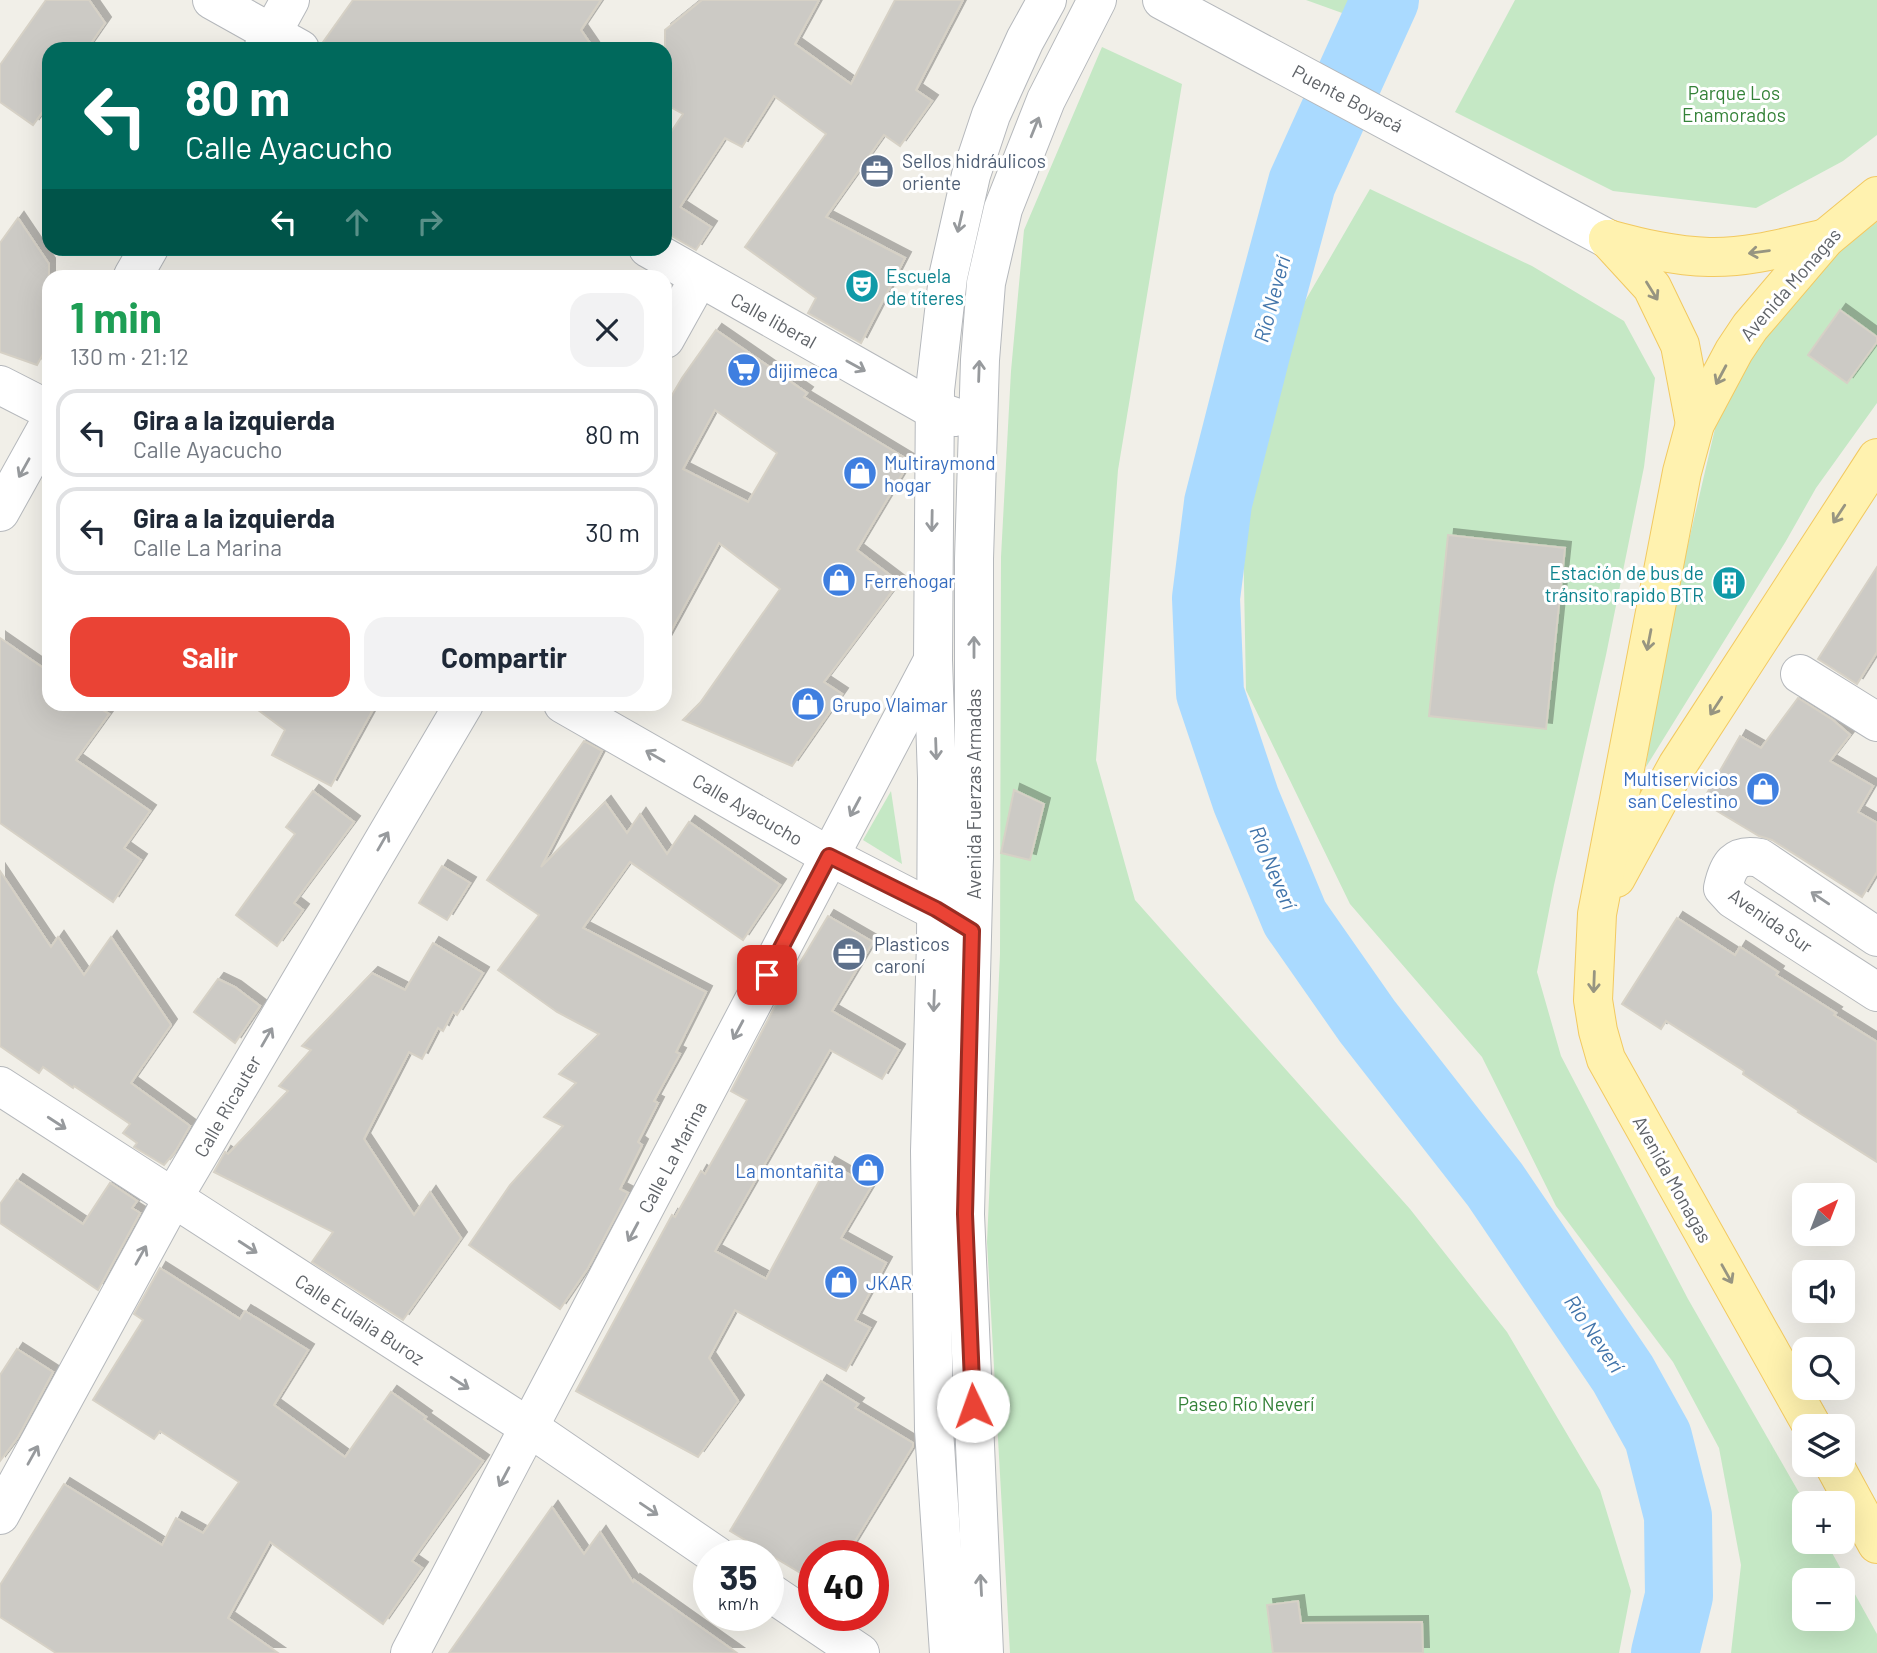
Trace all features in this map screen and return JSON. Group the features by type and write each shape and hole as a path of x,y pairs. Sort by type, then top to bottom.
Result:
{"main road":[{"name":"Avenida Monagas","path":"1805,1414 1606,1059 1593,1000 1597,914 1679,486 1695,424 1749,327 1826,238 1877,196"},
{"path":"1608,239 1658,252 1710,257 1762,253 1826,238"},
{"path":"1608,239 1652,287 1680,345 1695,424"},
{"name":"Avenida Monagas","path":"1597,914 1677,766 1877,458"},
{"path":"1840,1477 1877,1544"}],"street":[{"path":"212,0 275,42"},
{"path":"279,42 290,0"},
{"name":"Avenida Fuerzas Armadas","path":"949,1653 933,1402 930,1151 937,778 933,660 934,410 948,277 971,175 991,115 1025,40 1047,0"},
{"name":"Avenida Fuerzas Armadas","path":"984,1653 965,1214 974,857 977,424 986,283 1003,209 1046,100 1097,0"},
{"name":"Puente Boyacá","path":"1175,7 1608,239"},
{"name":"Calle liberal","path":"662,256 934,410 977,424"},
{"path":"672,326 699,278"},
{"path":"0,386 42,407"},
{"path":"0,512 42,437"},
{"name":"Calle La Marina","path":"410,1653 933,660"},
{"path":"1800,674 1877,722"},
{"name":"Calle Ricauter","path":"0,1515 173,1198 460,711"},
{"name":"Calle Ayacucho","path":"576,711 829,856 936,909 972,931"},
{"name":"Avenida Sur","path":"1877,937 1760,858 1748,856 1736,859 1726,875 1724,888 1733,899 1877,992"},
{"name":"Calle Eulalia Buroz","path":"0,1086 530,1428 694,1540"},
{"path":"784,1602 860,1653"}],"green space":[{"path":"1306,0 1381,0 1370,23"},
{"name":"Parque Los Enamorados","path":"1515,0 1877,0 1877,135 1843,161 1756,208 1613,191 1455,112"},
{"name":"Paseo Río Neverí","path":"1102,47 1182,84 1118,470 1096,760 1135,900 1410,1209 1507,1332 1600,1490 1631,1591 1619,1653 1010,1653 987,1242 1000,954 1001,557 1011,371 1024,230"},
{"path":"1370,189 1532,266 1624,321 1655,378 1644,467 1537,972 1561,1056 1688,1299 1798,1491 1792,1491 1792,1554 1833,1554 1840,1568 1792,1568 1792,1631 1855,1631 1855,1594 1877,1634 1877,1653 1731,1653 1741,1565 1719,1448 1673,1362 1556,1206 1482,1057 1350,904 1246,690 1243,530 1301,308"},
{"path":"1877,222 1877,403 1816,488 1646,767 1659,669 1717,420 1761,343 1832,258"},
{"path":"891,791 902,864 863,840"}],"building":[{"path":"46,0 89,0 105,23 92,42 42,42 42,113 33,125 0,102 0,65"},
{"path":"353,0 601,0 581,30 589,42 323,42"},
{"path":"702,0 819,0 795,44 851,84 895,0 963,0 916,90 932,101 900,146 884,135 826,217 905,258 861,343 808,313 816,298 745,247 826,134 774,96 742,147 725,138 680,207 711,227 696,250 672,236 672,130 683,114 672,108 672,42 665,42 665,30"},
{"path":"18,218 49,264 49,270 42,270 42,356 37,365 0,352 0,243"},
{"path":"1840,310 1877,337 1877,342 1847,383 1808,355"},
{"path":"716,330 807,393 804,397 910,461 857,550 899,582 824,682 842,694 792,766 683,720 700,703 780,589 719,543 672,629 672,395","holes":["715,410 777,453 748,502 683,469"]},
{"path":"1448,535 1565,548 1546,729 1429,716"},
{"path":"1877,567 1877,652 1857,684 1818,659"},
{"path":"0,638 42,667 42,711 104,711 109,714 76,760 150,811 124,848 141,860 113,902 0,823"},
{"path":"1798,698 1833,720 1850,735 1830,761 1873,786 1858,812 1877,823 1877,872 1862,897 1772,840 1759,836 1702,802 1740,736 1761,748"},
{"path":"259,711 372,711 331,786 272,755 285,730"},
{"path":"584,741 602,751 541,867 605,802 627,833 640,814 667,854 689,822 780,885 743,940 630,862 583,928 706,992 676,1052 680,1054 654,1101 658,1103 638,1142 642,1145 620,1189 628,1193 588,1268 560,1309 469,1245 510,1185 563,1126 544,1117 576,1083 559,1074 599,1034 557,1012 498,970 539,915 487,880"},
{"path":"1014,790 1044,804 1030,860 1001,853"},
{"path":"313,791 354,822 294,903 303,910 277,946 236,915 295,834 286,827"},
{"path":"442,866 470,883 447,920 419,903"},
{"path":"0,871 51,947 58,937 84,975 111,937 171,1025 131,1083 190,1126 164,1165 134,1147 137,1143 123,1133 130,1124 43,1067 39,1073 0,1046"},
{"path":"828,916 873,942 832,1011 899,1050 882,1079 830,1050 715,1251 766,1279 829,1163 871,1187 841,1238 886,1263 855,1320 870,1328 846,1371 735,1310 709,1358 738,1401 698,1457 576,1391 672,1215 675,1217 701,1171 705,1174 747,1100 731,1091 783,991"},
{"path":"1677,918 1735,955 1740,947 1778,972 1776,975 1877,1042 1877,1162 1798,1112 1743,1074 1744,1071 1666,1021 1661,1029 1622,1004"},
{"path":"433,943 483,973 457,1015 453,1012 443,1031 438,1028 422,1059 409,1052 364,1139 414,1215 430,1192 461,1238 403,1320 312,1262 333,1232 214,1172 225,1152 228,1154 288,1091 279,1086 311,1050 302,1046 372,973 405,990"},
{"path":"218,979 235,987 260,1006 235,1043 194,1012"},
{"path":"17,1180 83,1224 110,1183 137,1201 132,1208 140,1213 98,1290 0,1223 0,1204"},
{"path":"160,1268 240,1319 245,1311 308,1350 274,1405 345,1457 391,1392 483,1461 412,1561 422,1568 383,1624 270,1542 228,1618 278,1653 56,1653 0,1617 0,1585 64,1484 162,1545 176,1518 203,1533 239,1482 160,1431 154,1439 93,1400 143,1320 134,1314"},
{"path":"17,1349 53,1372 18,1437 0,1461 0,1375"},
{"path":"821,1381 858,1404 855,1408 913,1443 856,1540 798,1540 798,1571 784,1563 784,1540 745,1540 730,1531"},
{"path":"552,1507 584,1554 600,1532 633,1582 634,1580 693,1622 693,1631 706,1631 737,1653 449,1653"},
{"path":"1298,1601 1301,1623 1422,1622 1423,1653 1273,1653 1267,1605"}],"waterway":[{"name":"Río Neverí","path":"1385,0 1302,183 1218,503 1206,598 1210,693 1246,800 1295,918 1367,1021 1495,1185 1623,1374 1658,1437 1678,1516 1679,1596 1665,1653"}],"place":[{"name":"Sellos hidráulicos oriente","path":"877,171"},
{"name":"Escuela de títeres","path":"862,286"},
{"name":"dijimeca","path":"744,370"},
{"name":"Multiraymond hogar","path":"860,473"},
{"name":"Ferrehogar","path":"839,580"},
{"name":"Estación de bus de tránsito rapido BTR","path":"1729,583"},
{"name":"Grupo Vlaimar","path":"808,704"},
{"name":"Multiservicios san Celestino","path":"1763,789"},
{"name":"Plasticos caroní","path":"849,954"},
{"name":"La montañita","path":"868,1170"},
{"name":"JKAR","path":"841,1282"}],"route":[{"path":"767,975 829,856 936,909 972,931 965,1214 973,1406"}]}
